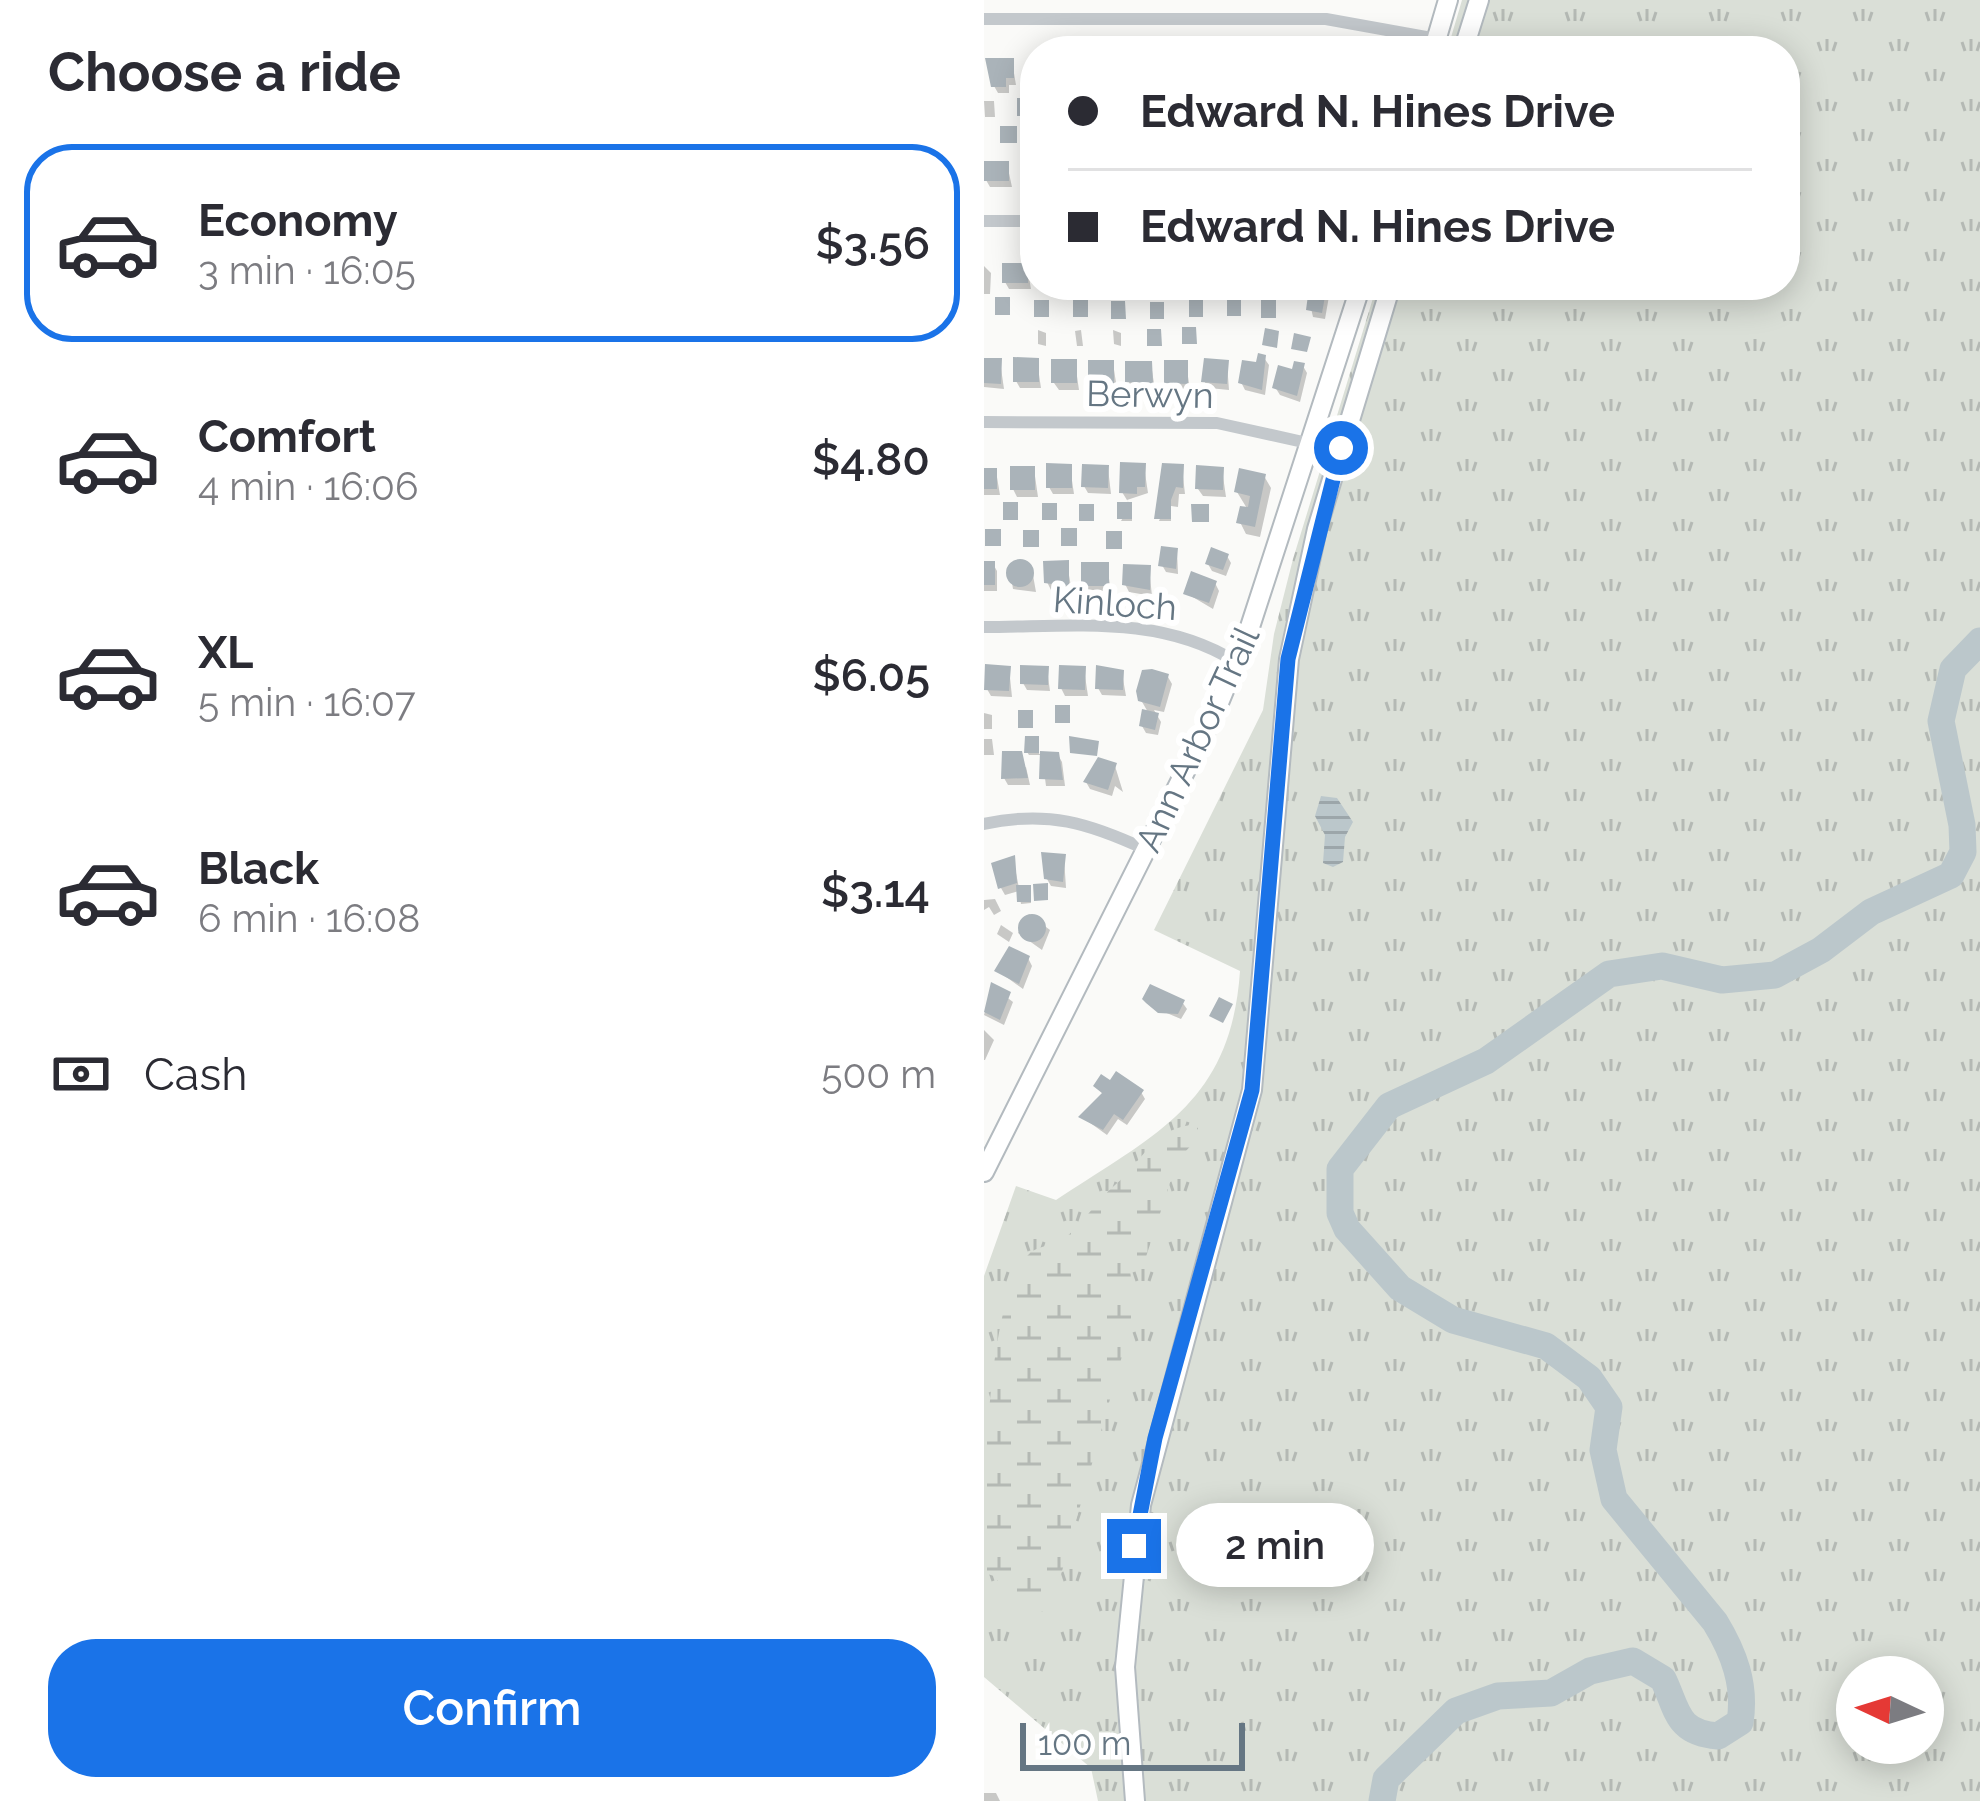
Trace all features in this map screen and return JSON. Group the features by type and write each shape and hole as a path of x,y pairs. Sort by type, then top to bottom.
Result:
{"street":[{"path":"1438,36 1448,0"},
{"path":"1468,36 1479,0"},
{"path":"984,19 1326,19 1383,25 1412,36"},
{"path":"984,221 1020,221"},
{"name":"Ann Arbor Trail","path":"984,1172 1236,662 1356,300"},
{"path":"1135,1801 1125,1667 1134,1546 1155,1438 1252,1090 1288,659 1317,530 1386,300"},
{"name":"Berwyn","path":"984,422 1217,423 1312,444"},
{"name":"Kinloch","path":"984,627 1162,630 1208,644 1236,662"},
{"path":"987,824 1027,815 1067,818 1147,850"}],"green space":[{"path":"1462,0 1980,0 1980,1801 1098,1801 1091,1768 984,1677 984,1276 1016,1186 1056,1200 1092,1177 1182,1110 1222,1053 1234,1016 1240,971 1154,930 1263,710 1274,634 1372,300 1800,300 1800,36 1451,36"},
{"path":"1190,1125 1198,1128 1194,1142 1177,1161 1144,1263 1130,1271 1134,1298 1129,1331 1057,1589 1045,1611 1023,1613 994,1576 984,1573 995,1354 1015,1275 1031,1252 1072,1232 1156,1141"}],"shaded area":[{"path":"1321,796 1337,798 1353,822 1345,837 1343,862 1333,867 1323,863 1325,835 1315,816"}],"building":[{"path":"985,58 1014,58 1014,78 1006,78 1006,87 991,87"},
{"path":"1000,126 1017,126 1017,143 1000,143"},
{"path":"984,161 1009,161 1009,181 984,181"},
{"path":"1002,263 1020,263 1020,283 1002,283"},
{"path":"995,297 1010,297 1010,315 995,315"},
{"path":"1034,300 1049,300 1049,317 1034,317"},
{"path":"1073,300 1088,300 1088,317 1073,317"},
{"path":"1189,300 1203,300 1203,317 1189,317"},
{"path":"1227,300 1241,300 1241,316 1227,316"},
{"path":"1261,300 1276,300 1276,318 1261,318"},
{"path":"1307,300 1324,300 1322,313 1306,310"},
{"path":"1111,301 1125,301 1126,319 1111,319"},
{"path":"1150,302 1164,302 1164,319 1150,319"},
{"path":"1182,327 1196,327 1197,344 1182,344"},
{"path":"1265,328 1279,331 1277,348 1262,345"},
{"path":"1147,329 1161,329 1162,346 1147,346"},
{"path":"1294,333 1311,337 1307,352 1291,349"},
{"path":"1258,353 1266,355 1262,390 1238,383 1242,360 1256,362"},
{"path":"1013,357 1039,358 1039,382 1013,382"},
{"path":"984,358 1002,358 1001,384 984,383"},
{"path":"1204,358 1229,360 1227,384 1201,382"},
{"path":"1051,359 1077,359 1077,383 1051,383"},
{"path":"1088,360 1114,360 1114,383 1088,383"},
{"path":"1164,360 1188,360 1188,384 1164,383"},
{"path":"1125,361 1152,361 1153,384 1125,382"},
{"path":"1294,361 1305,363 1297,396 1272,388 1278,365 1292,369"},
{"path":"1120,462 1146,463 1145,487 1137,487 1137,494 1119,493"},
{"path":"1046,463 1072,464 1072,488 1046,488"},
{"path":"1162,463 1184,464 1183,488 1176,487 1171,519 1154,519"},
{"path":"1082,464 1109,465 1108,488 1081,487"},
{"path":"1196,465 1224,467 1223,490 1195,489"},
{"path":"1010,466 1035,466 1035,490 1010,490"},
{"path":"984,468 997,468 997,489 984,489"},
{"path":"1239,468 1266,474 1255,527 1236,523 1240,506 1248,507 1250,496 1234,492"},
{"path":"1003,502 1018,502 1018,520 1003,520"},
{"path":"1117,502 1132,502 1132,519 1117,519"},
{"path":"1042,503 1057,503 1057,520 1042,520"},
{"path":"1079,504 1094,504 1094,521 1079,521"},
{"path":"1191,504 1209,504 1209,522 1192,522"},
{"path":"1061,528 1077,528 1077,546 1061,546"},
{"path":"985,529 1001,529 1001,546 985,546"},
{"path":"1023,530 1039,530 1039,547 1023,547"},
{"path":"1106,531 1122,531 1122,549 1106,549"},
{"path":"1161,546 1178,548 1176,569 1158,566"},
{"path":"1211,547 1229,554 1223,570 1205,564"},
{"path":"1020,559 1030,563 1034,573 1030,583 1020,587 1010,583 1006,573 1010,563"},
{"path":"1069,560 1069,586 1044,583 1043,561"},
{"path":"984,561 995,561 995,585 984,585"},
{"path":"1081,562 1109,562 1109,586 1081,586"},
{"path":"1123,564 1151,565 1150,590 1122,585"},
{"path":"1191,571 1217,581 1209,603 1183,594"},
{"path":"985,664 1011,666 1009,691 984,690"},
{"path":"1020,665 1049,666 1048,685 1020,684"},
{"path":"1059,665 1086,666 1085,690 1058,689"},
{"path":"1096,665 1124,670 1123,690 1095,689"},
{"path":"1142,670 1169,674 1160,707 1138,701"},
{"path":"1055,705 1070,705 1070,723 1055,723"},
{"path":"1142,709 1159,713 1155,730 1139,726"},
{"path":"1018,710 1033,710 1033,728 1018,728"},
{"path":"1025,736 1039,736 1039,753 1024,753"},
{"path":"1069,736 1099,741 1097,756 1070,753"},
{"path":"1002,751 1022,751 1028,778 1001,779"},
{"path":"1040,751 1059,752 1063,780 1039,779"},
{"path":"1098,757 1117,763 1108,790 1083,782"},
{"path":"1041,852 1066,854 1063,882 1044,879"},
{"path":"1015,855 1017,883 998,889 991,863"},
{"path":"1048,883 1048,900 1034,901 1033,884"},
{"path":"1016,885 1031,885 1031,902 1017,902"},
{"path":"1032,914 1042,918 1046,928 1042,938 1032,942 1022,938 1018,928 1022,918"},
{"path":"1009,946 1030,956 1019,984 994,971"},
{"path":"991,982 1011,992 1000,1020 984,1012"},
{"path":"1150,984 1185,1000 1178,1014 1158,1013 1142,999"},
{"path":"1219,997 1233,1004 1223,1023 1209,1016"},
{"path":"1116,1071 1144,1090 1123,1120 1114,1114 1103,1130 1078,1117 1102,1093 1093,1086 1101,1074 1110,1080"}],"waterway":[{"path":"1382,1801 1386,1779 1456,1711 1498,1696 1551,1693 1590,1671 1633,1661 1663,1679 1686,1725 1718,1736 1740,1722 1741,1695 1733,1658 1715,1622 1614,1499 1603,1450 1609,1407 1589,1378 1546,1346 1453,1320 1400,1288 1347,1229 1340,1213 1340,1169 1389,1106 1486,1061 1609,974 1662,966 1722,980 1775,975 1821,950 1871,912 1951,875 1963,852 1962,825 1941,721 1953,669 1980,641"}],"route":[{"path":"1134,1546 1155,1438 1252,1090 1288,659 1341,448"}]}
